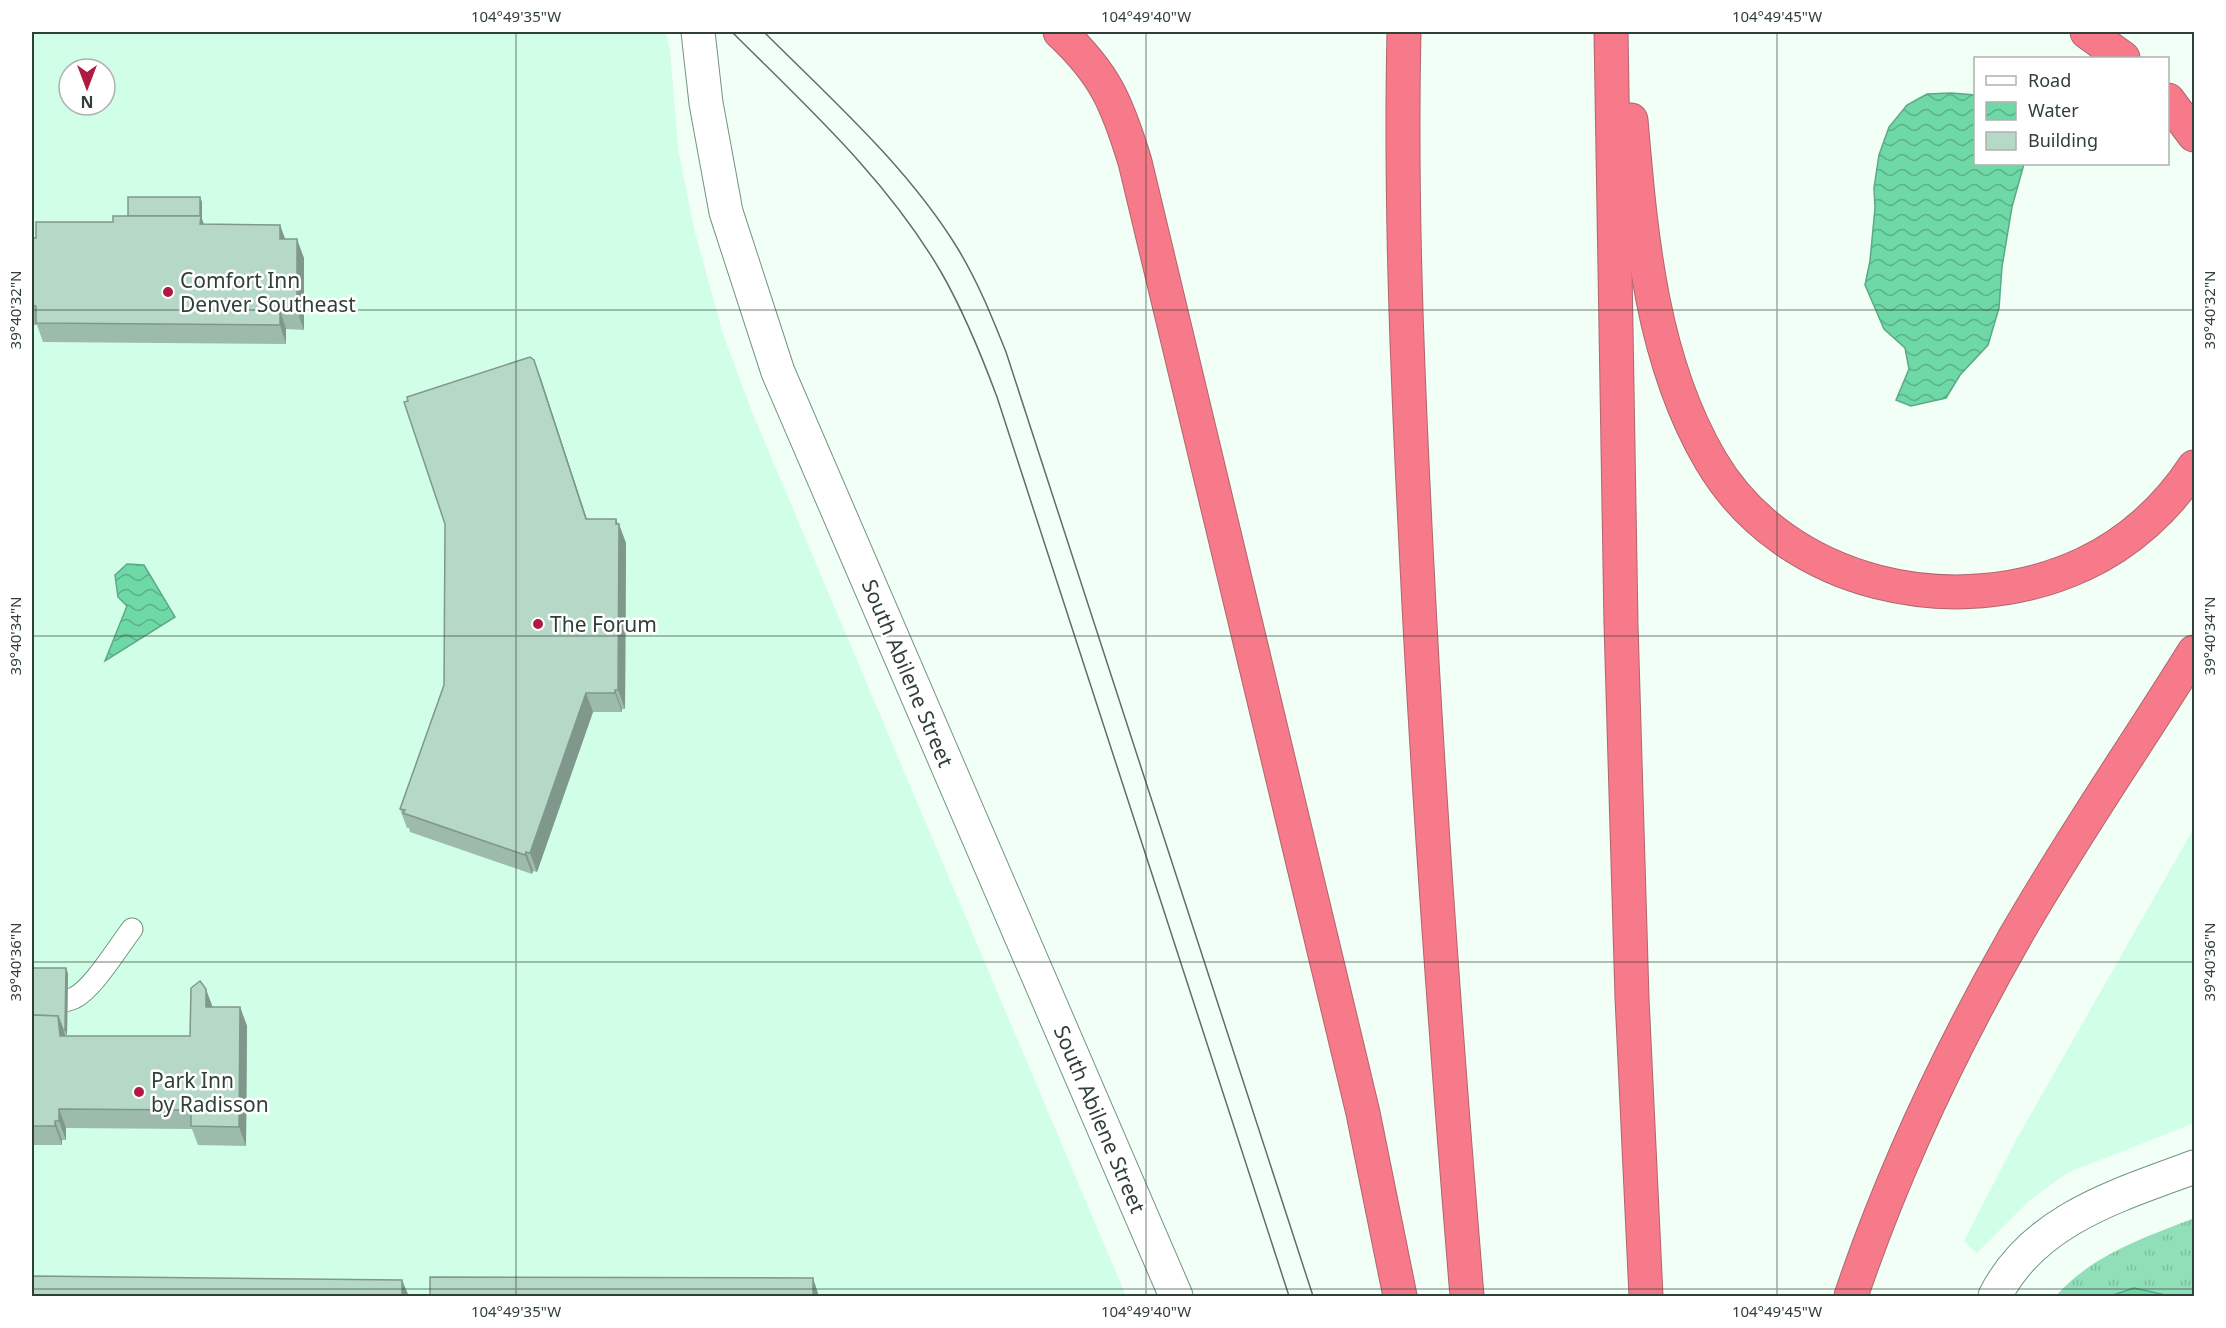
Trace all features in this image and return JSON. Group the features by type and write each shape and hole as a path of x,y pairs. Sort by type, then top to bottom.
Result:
{"highway":[{"path":"1060,32 1097,71 1110,94 1135,162 1363,1113 1400,1296"},
{"path":"1397,32 1402,104 1410,432 1422,667 1443,1016 1467,1296"},
{"path":"1402,104 1404,32"},
{"path":"1611,32 1620,102 1637,184 1649,279 1674,379 1691,421 1728,486 1755,516 1800,551 1866,580 1899,587 1939,592 1980,592 2017,586 2055,576 2085,564 2119,544 2165,504 2194,467"},
{"path":"1627,32 1620,102 1621,624 1632,998 1646,1296"},
{"path":"2087,32 2122,57"},
{"path":"2169,101 2194,135"},
{"path":"1851,1296 1906,1156 1974,1015 2015,937 2194,652"}],"street":[{"name":"South Abilene Street","path":"698,32 707,114 726,212 778,372 1176,1296"},
{"path":"1995,1296 2022,1257 2062,1224 2108,1200 2194,1167"}],"lane":[{"path":"32,1001 50,1003 76,997 88,987 132,929"}],"shaded area":[{"path":"32,32 666,32 670,50 678,148 694,229 723,334 752,412 1126,1296 32,1296"},
{"path":"2194,828 2194,1123 2067,1173 2030,1200 1977,1253 1964,1241 2016,1140"}],"green space":[{"path":"2194,1218 2194,1296 2056,1296 2071,1281 2103,1258 2138,1240"}],"water":[{"path":"1927,94 1974,95 1974,165 2024,165 2012,207 2002,267 1999,308 1988,345 1960,375 1946,398 1911,406 1896,400 1909,369 1905,348 1884,329 1865,285 1870,261 1875,208 1874,188 1879,155 1889,127 1907,105"},
{"path":"127,564 144,565 175,617 105,661 127,606 118,597 115,575"},
{"path":"2134,1288 2170,1296 2110,1296"}],"building":[{"path":"128,197 200,197 200,216 128,216"},
{"name":"Comfort Inn Denver Southeast","path":"113,216 201,216 200,224 280,225 280,239 297,239 297,311 280,310 280,325 36,323 36,306 32,306 32,238 36,238 36,222 113,222"},
{"name":"The Forum","path":"530,357 534,360 586,519 616,519 616,524 619,524 618,690 615,690 615,693 586,693 530,853 526,852 525,855 403,813 405,810 400,809 444,685 445,524 404,402 408,401 407,397"},
{"path":"32,968 66,968 65,1030 58,1016 32,1015"},
{"name":"Park Inn by Radisson","path":"200,981 206,989 206,1007 240,1007 239,1127 191,1126 191,1110 59,1109 59,1121 55,1121 55,1126 32,1126 32,1015 58,1016 60,1036 190,1036 191,988"},
{"path":"32,1276 402,1280 402,1296 32,1296"},
{"path":"430,1277 813,1278 813,1296 430,1296"}],"tram line":[{"path":"732,32 817,116 896,206 920,238 941,272 972,333 997,397 1289,1296"},
{"path":"764,32 842,109 916,190 958,249 990,313 1006,352 1313,1296"}],"place":[{"name":"Comfort Inn Denver Southeast","path":"168,292"},
{"name":"The Forum","path":"538,624"},
{"name":"Park Inn by Radisson","path":"139,1092"}]}
